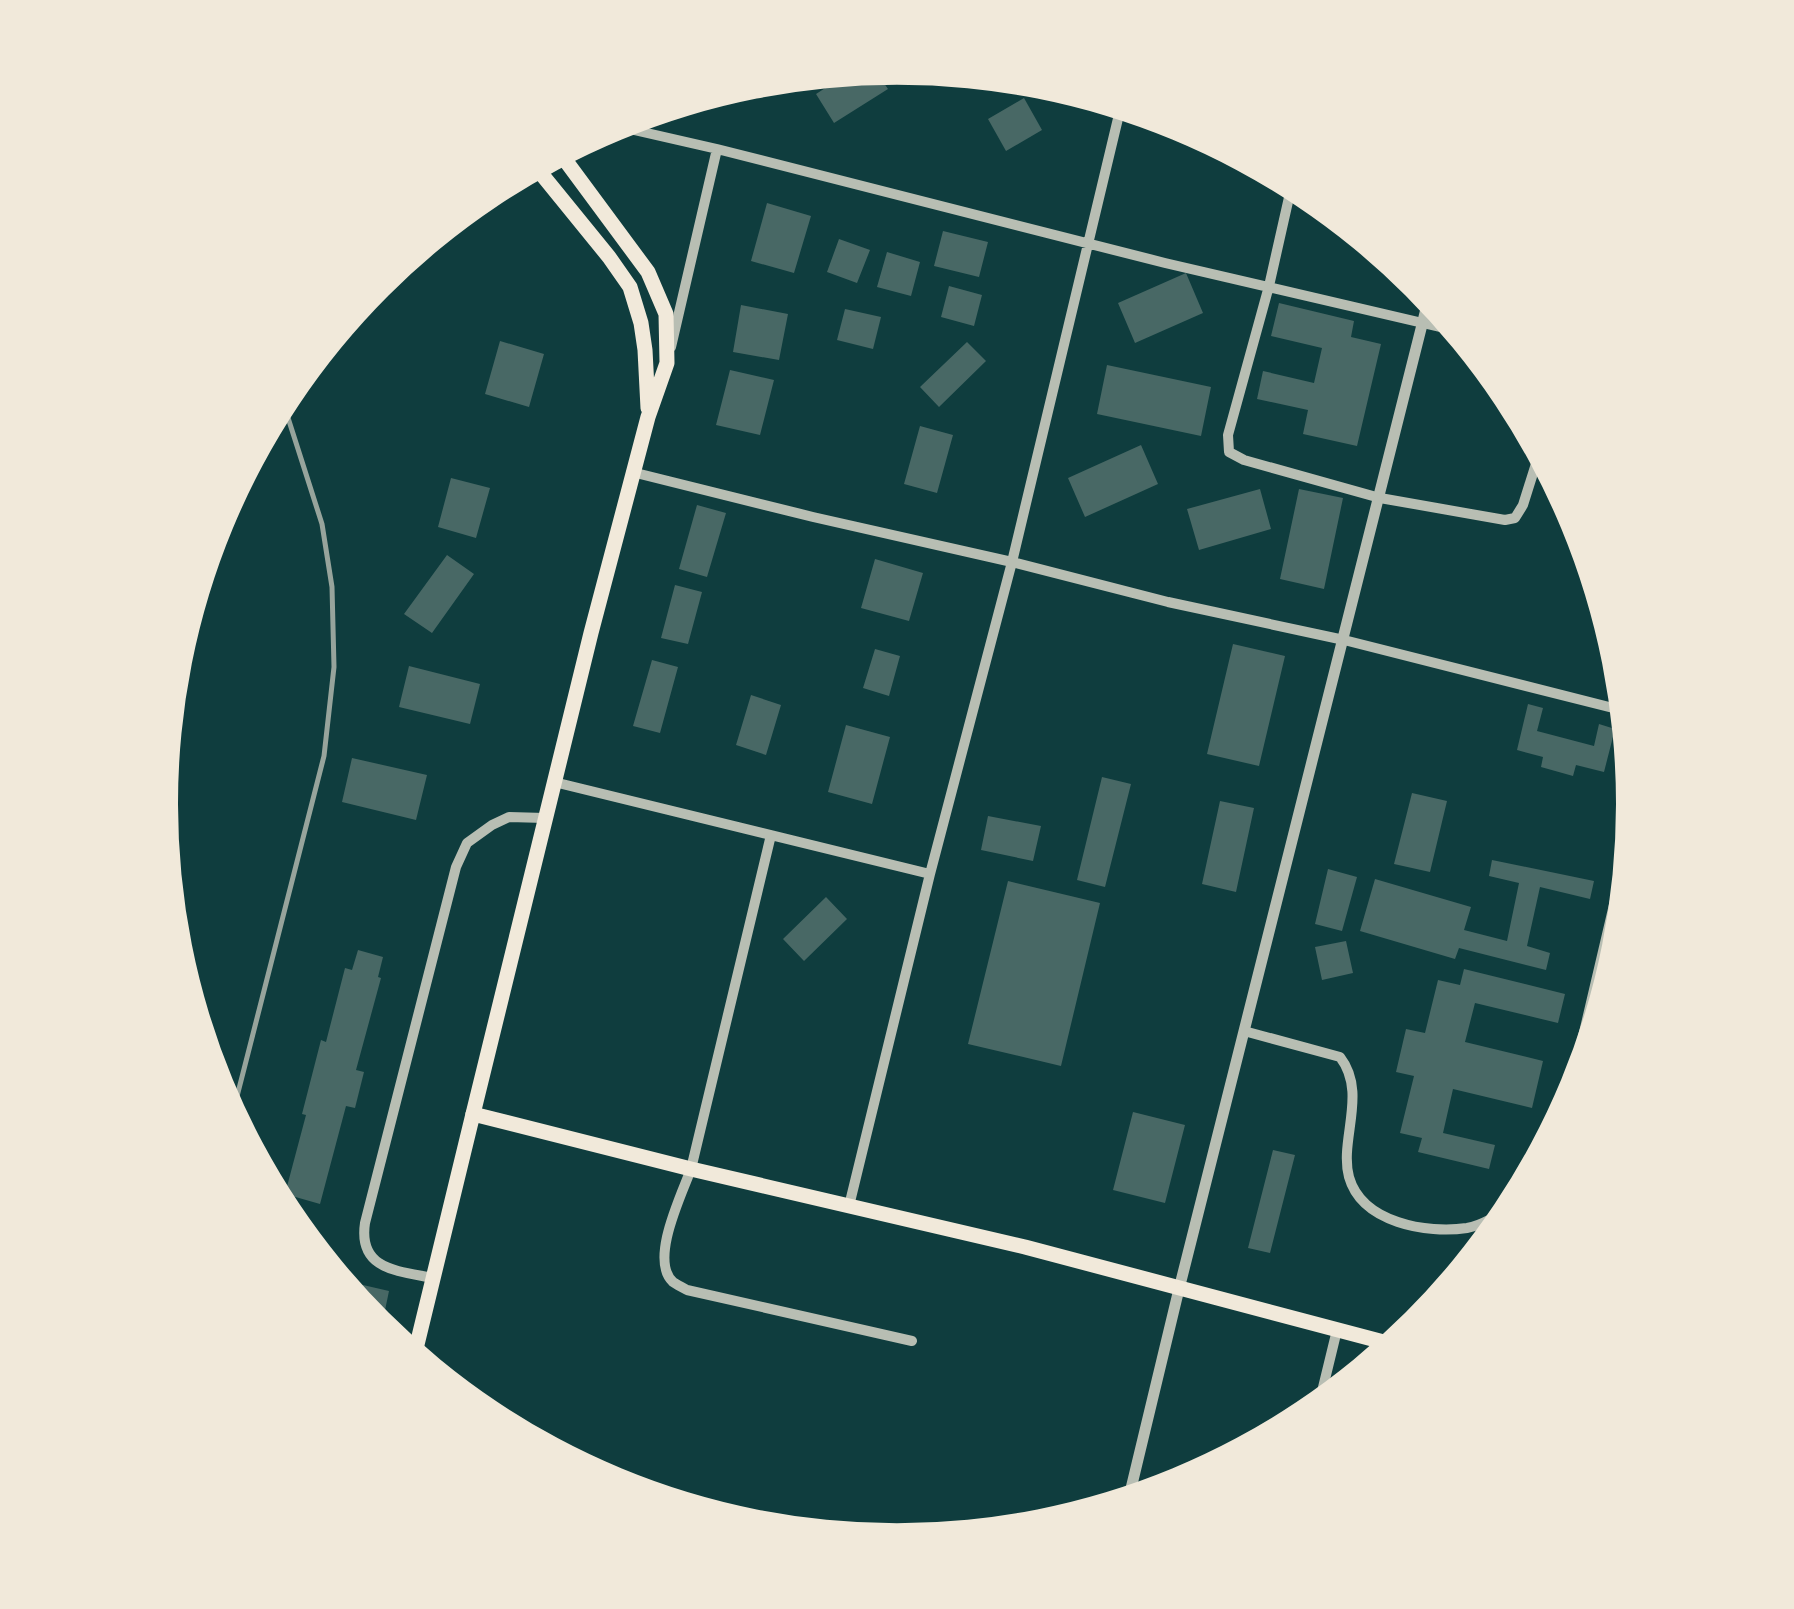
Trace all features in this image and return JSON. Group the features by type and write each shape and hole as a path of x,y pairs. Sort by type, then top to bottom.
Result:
{"main road":[{"path":"418,1340 632,472 668,362 666,314 648,272 569,164"},
{"path":"544,177 630,287 645,350 648,417"},
{"path":"630,287 648,272"},
{"path":"472,1114 1025,1247 1376,1340"}],"street":[{"path":"850,1206 1118,120"},
{"path":"643,132 1434,325"},
{"path":"668,362 717,149"},
{"path":"1288,201 1228,436 1230,452 1244,460 1380,498 1505,520 1515,518 1522,506 1534,470"},
{"path":"1132,1484 1425,316"},
{"path":"632,472 1168,602 1344,640 1609,707"},
{"path":"554,782 930,874"},
{"path":"433,1278 378,1264 365,1246 365,1223 456,867 468,844 492,825 510,817 544,818"},
{"path":"771,835 691,1169 672,1217 663,1256 666,1270 671,1281 687,1290 912,1341"},
{"path":"1244,1031 1340,1057 1349,1069 1349,1176 1372,1207 1410,1226 1470,1228 1483,1221"},
{"path":"1324,1383 1336,1330"}],"building":[{"path":"886,85 888,89 834,123 816,94 823,89 850,87"},
{"path":"1024,98 1042,130 1006,151 988,119"},
{"path":"767,203 811,216 794,273 751,261"},
{"path":"943,231 988,242 979,277 934,266"},
{"path":"839,239 870,250 857,283 827,272"},
{"path":"887,252 920,262 911,296 877,287"},
{"path":"1186,273 1203,313 1135,343 1118,303"},
{"path":"949,286 982,295 974,326 941,317"},
{"path":"1279,303 1354,321 1351,337 1381,344 1357,446 1303,434 1308,410 1257,399 1263,371 1314,383 1322,348 1271,336"},
{"path":"741,305 788,314 779,360 733,352"},
{"path":"845,309 881,317 873,349 837,340"},
{"path":"500,341 544,354 529,407 485,394"},
{"path":"967,342 986,361 939,407 920,387"},
{"path":"1107,365 1211,387 1201,436 1097,414"},
{"path":"730,370 774,380 760,435 716,425"},
{"path":"920,426 953,435 937,493 904,484"},
{"path":"1141,445 1158,484 1085,517 1068,478"},
{"path":"451,478 490,488 476,538 438,527"},
{"path":"1260,489 1271,529 1199,550 1187,509"},
{"path":"1299,489 1343,498 1324,589 1280,579"},
{"path":"697,505 726,513 707,577 679,569"},
{"path":"447,555 474,574 432,633 404,614"},
{"path":"875,559 923,573 909,621 861,608"},
{"path":"675,585 702,592 688,644 661,638"},
{"path":"1233,644 1285,656 1259,766 1207,754"},
{"path":"875,649 900,656 889,696 863,688"},
{"path":"652,660 678,667 660,733 633,726"},
{"path":"409,666 480,684 470,724 399,707"},
{"path":"751,695 781,705 766,755 736,745"},
{"path":"1528,704 1543,708 1537,731 1594,746 1599,724 1612,728 1604,772 1576,765 1573,776 1541,767 1543,757 1517,750"},
{"path":"846,725 890,737 872,804 828,792"},
{"path":"352,758 427,775 416,820 342,802"},
{"path":"1102,777 1131,784 1105,887 1077,880"},
{"path":"1412,793 1447,801 1430,872 1394,864"},
{"path":"1220,801 1254,808 1236,892 1202,884"},
{"path":"988,816 1041,826 1033,861 981,850"},
{"path":"1492,860 1594,881 1590,899 1540,887 1527,946 1550,953 1546,970 1459,948 1455,959 1360,931 1375,879 1471,907 1464,930 1507,941 1519,883 1489,876"},
{"path":"1328,869 1357,877 1342,931 1315,924"},
{"path":"1008,881 1100,903 1061,1066 968,1044"},
{"path":"826,897 847,919 804,961 783,939"},
{"path":"1346,941 1353,973 1322,980 1315,947"},
{"path":"358,950 383,957 356,1070 364,1072 355,1108 346,1106 320,1204 294,1197 287,1185 321,1040 326,1042 345,968 352,970"},
{"path":"1464,969 1565,994 1558,1023 1475,1003 1465,1042 1543,1061 1532,1108 1453,1089 1443,1133 1495,1145 1489,1169 1418,1152 1422,1138 1400,1133 1414,1076 1396,1072 1406,1029 1425,1033 1438,980 1460,985"},
{"path":"1133,1112 1185,1125 1165,1203 1113,1190"},
{"path":"1273,1150 1295,1155 1270,1253 1248,1248"},
{"path":"361,1285 389,1291 385,1310"}],"railway":[{"path":"238,1093 324,756 334,667 332,587 322,524 289,421"}]}
